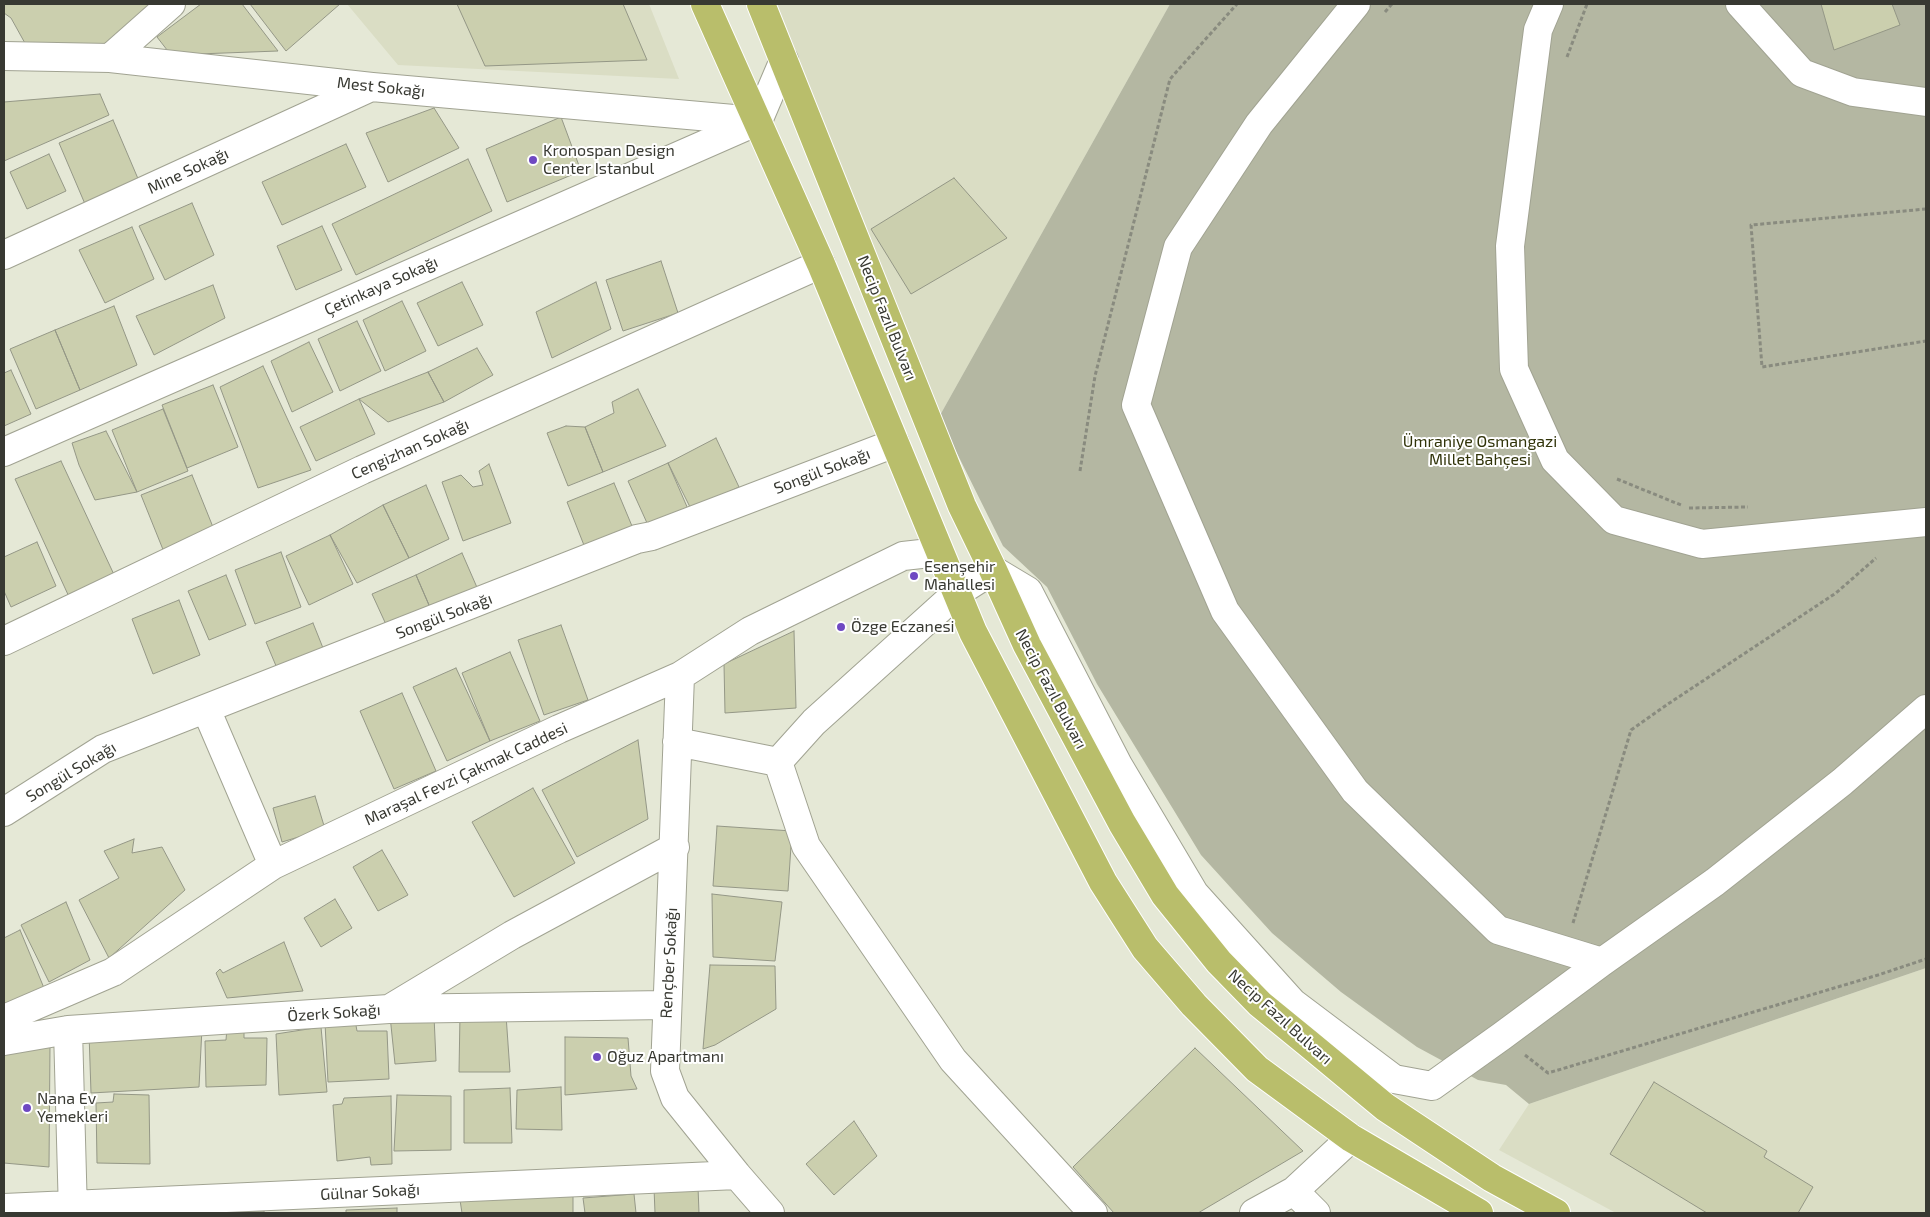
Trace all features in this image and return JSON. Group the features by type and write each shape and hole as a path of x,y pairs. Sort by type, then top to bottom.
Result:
{"main road":[{"path":"705,4 821,264 973,632 1103,882 1145,948 1194,1005 1257,1069 1351,1138 1479,1213"},
{"name":"Necip Fazıl Bulvarı","path":"761,4 958,497 993,570 1026,646 1122,823 1165,895 1219,962 1260,1004 1385,1107 1492,1178 1556,1213"}],"street":[{"path":"110,58 171,4"},
{"path":"1356,4 1259,124 1178,247 1136,405 1225,611 1355,791 1498,930 1602,962"},
{"path":"1550,4 1538,30 1510,246 1514,370 1555,460 1614,520 1702,544 1926,522"},
{"path":"1740,4 1802,73 1853,92 1926,102"},
{"name":"Mest Sokağı","path":"4,56 110,58 372,87 758,121"},
{"path":"758,121 784,60"},
{"name":"Mine Sokağı","path":"4,255 372,87"},
{"name":"Çetinkaya Sokağı","path":"4,452 758,121"},
{"name":"Cengizhan Sokağı","path":"4,641 362,470 821,264"},
{"name":"Songül Sokağı","path":"4,812 103,749 637,539 652,536 895,443"},
{"name":"Maraşal Fevzi Çakmak Caddesi","path":"4,1020 113,972 273,865 559,729 680,676 750,632 903,556 939,552"},
{"path":"778,762 814,722 957,593 993,570 1028,590 1118,766 1194,893 1293,1003 1394,1079 1432,1086 1715,882 1842,782 1926,709"},
{"name":"Rençber Sokağı","path":"680,676 666,1004 665,1071 675,1098 737,1176 770,1213"},
{"path":"206,709 273,865"},
{"path":"677,742 778,762"},
{"path":"778,762 806,846 953,1060 1093,1213"},
{"path":"389,1009 512,935 674,847"},
{"name":"Özerk Sokağı","path":"4,1041 68,1030 389,1009 666,1004"},
{"path":"68,1030 73,1209"},
{"path":"1254,1213 1294,1191 1351,1138"},
{"name":"Gülnar Sokağı","path":"4,1208 73,1209 737,1176"},
{"path":"1294,1191 1316,1213"}],"path":[{"path":"1080,471 1096,376 1170,79 1237,4"},
{"path":"1381,16 1392,4"},
{"path":"1565,62 1587,4"},
{"path":"1926,209 1751,225 1762,367 1926,341"},
{"path":"1609,475 1688,508 1756,507"},
{"path":"1564,950 1632,730 1676,698 1836,594 1879,555"},
{"path":"1502,1036 1548,1074 1869,978 1926,959"}],"shaded area":[{"path":"347,4 649,4 679,79 398,65"},
{"path":"758,4 1170,4 939,417"},
{"path":"1926,968 1926,1213 1616,1213 1499,1150 1529,1104"}],"green space":[{"name":"Ümraniye Osmangazi Millet Bahçesi","path":"1170,4 1926,4 1926,968 1529,1104 1506,1085 1478,1080 1417,1047 1341,992 1272,933 1201,855 1097,684 1047,587 1003,546 939,417"}],"building":[{"path":"4,4 157,4 108,44 26,45 11,18 4,13"},
{"path":"201,4 242,4 278,51 171,55 157,37"},
{"path":"250,4 340,4 286,51"},
{"path":"457,4 623,4 647,60 485,66"},
{"path":"1821,4 1892,4 1900,25 1834,50"},
{"path":"100,94 109,115 4,161 4,102"},
{"path":"434,108 459,148 388,182 366,133"},
{"name":"Kronospan Design Center Istanbul","path":"561,117 581,171 507,202 486,149"},
{"path":"113,120 139,181 85,204 59,143"},
{"path":"346,144 366,187 282,225 262,182"},
{"path":"49,154 66,191 27,209 10,172"},
{"path":"468,159 492,211 356,275 332,224"},
{"path":"954,178 1007,238 911,294 871,229"},
{"path":"192,203 214,255 165,280 139,226"},
{"path":"322,226 342,270 296,290 277,246"},
{"path":"132,227 154,279 105,303 79,250"},
{"path":"661,261 678,313 623,331 606,280"},
{"path":"462,282 483,325 438,346 417,303"},
{"path":"596,282 611,329 552,358 536,312"},
{"path":"213,285 225,318 154,355 136,316"},
{"path":"402,301 426,351 385,371 363,320"},
{"path":"114,306 137,365 80,390 55,330"},
{"path":"357,321 381,371 340,391 318,339"},
{"path":"55,330 80,390 36,409 10,349"},
{"path":"309,342 333,392 292,412 271,361"},
{"path":"477,348 493,375 444,402 428,372"},
{"path":"263,366 311,470 258,488 220,387"},
{"path":"11,370 31,414 4,426 4,373"},
{"path":"428,372 444,402 388,422 359,399"},
{"path":"213,385 238,447 187,468 162,405"},
{"path":"638,389 666,446 603,472 585,427 614,413 612,402"},
{"path":"359,399 375,434 316,461 300,427"},
{"path":"163,409 188,471 137,492 112,430"},
{"path":"566,426 585,427 603,472 568,486 547,433"},
{"path":"106,431 137,492 95,500 79,465 72,443"},
{"path":"716,438 739,487 691,509 668,463"},
{"path":"61,461 117,581 70,599 15,479"},
{"path":"668,463 691,516 652,534 628,481"},
{"path":"489,464 511,523 463,541 442,482 461,475 473,487 483,485 479,471"},
{"path":"192,475 217,537 166,557 141,495"},
{"path":"614,483 637,538 589,558 567,502"},
{"path":"426,485 449,539 409,558 383,505"},
{"path":"383,505 409,558 357,583 330,535"},
{"path":"330,535 353,584 309,605 286,556"},
{"path":"37,542 56,586 11,607 4,591 4,557"},
{"path":"281,552 301,607 255,624 235,570"},
{"path":"462,553 479,592 432,612 416,575"},
{"path":"226,575 246,625 209,640 188,591"},
{"path":"416,575 432,612 389,631 372,594"},
{"path":"179,600 200,655 153,674 132,619"},
{"path":"313,623 325,653 279,673 266,642"},
{"path":"561,625 588,700 544,715 518,640"},
{"path":"794,631 796,708 725,713 724,664"},
{"path":"510,652 540,721 490,741 462,673"},
{"path":"456,668 490,741 447,761 413,687"},
{"path":"402,693 436,771 394,789 360,711"},
{"path":"638,740 648,819 577,857 542,790"},
{"path":"533,788 575,863 514,897 472,822"},
{"path":"315,796 325,829 282,842 273,808"},
{"path":"717,826 792,831 788,891 713,886"},
{"path":"134,839 132,853 162,847 185,890 109,958 79,900 119,878 104,851"},
{"path":"382,850 408,895 378,911 353,867"},
{"path":"712,894 782,902 775,961 713,957"},
{"path":"335,899 352,928 321,947 304,918"},
{"path":"66,902 90,960 49,982 21,925"},
{"path":"20,930 44,988 4,1008 4,938"},
{"path":"284,942 303,991 227,998 216,973 220,969 223,973"},
{"path":"710,965 775,966 776,1009 715,1045 703,1049"},
{"path":"460,1015 506,1015 510,1072 459,1072"},
{"path":"390,1016 434,1016 436,1061 395,1064"},
{"path":"355,1020 357,1031 387,1031 389,1079 328,1082 325,1023"},
{"path":"321,1027 327,1092 279,1095 276,1034"},
{"path":"202,1028 199,1087 91,1093 89,1033"},
{"path":"227,1028 244,1028 244,1038 267,1038 266,1085 206,1087 205,1041 226,1040"},
{"name":"Oğuz Apartmanı","path":"565,1037 628,1038 631,1076 637,1089 565,1095"},
{"name":"Nana Ev Yemekleri","path":"50,1046 49,1167 4,1163 4,1054"},
{"path":"1195,1048 1303,1151 1198,1213 1114,1213 1073,1167"},
{"path":"1654,1082 1767,1151 1764,1157 1813,1187 1798,1213 1707,1213 1610,1154"},
{"path":"561,1087 562,1130 516,1129 517,1090"},
{"path":"510,1088 512,1143 464,1143 464,1090"},
{"path":"114,1094 149,1095 150,1164 97,1163 96,1103 113,1102"},
{"path":"397,1095 451,1096 451,1150 394,1151"},
{"path":"391,1096 392,1164 371,1165 370,1157 337,1161 333,1105 342,1104 344,1098"},
{"path":"854,1121 877,1156 834,1195 806,1164"},
{"path":"698,1187 699,1213 655,1213 654,1188"},
{"path":"573,1191 573,1213 462,1213 460,1200"},
{"path":"634,1194 636,1213 585,1213 583,1198"},
{"path":"397,1208 397,1213 346,1213 346,1210"},
{"path":"264,1211 264,1213 164,1212"}],"place":[{"name":"Kronospan Design Center Istanbul","path":"533,160"},
{"name":"Esenşehir Mahallesi","path":"914,576"},
{"name":"Özge Eczanesi","path":"841,627"},
{"name":"Oğuz Apartmanı","path":"597,1057"},
{"name":"Nana Ev Yemekleri","path":"27,1108"}]}
